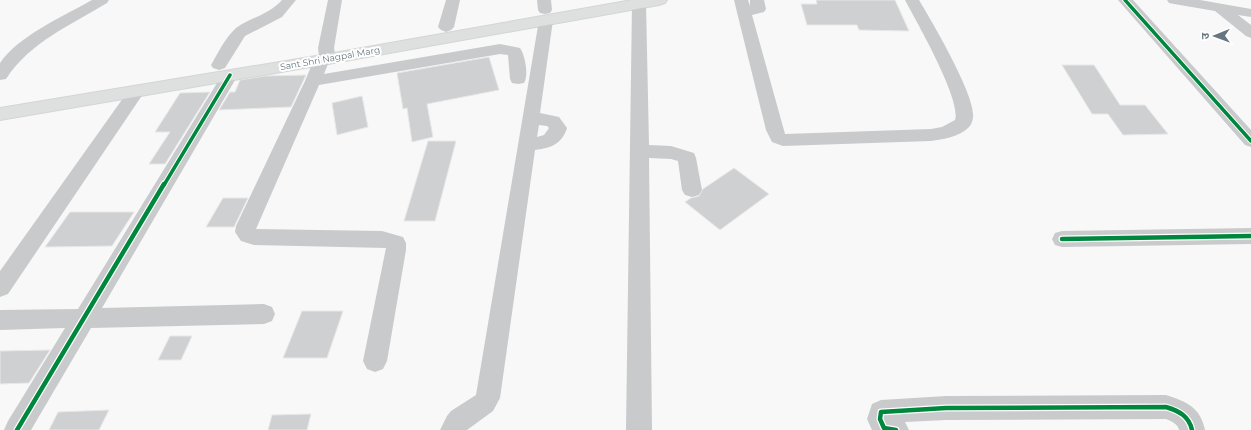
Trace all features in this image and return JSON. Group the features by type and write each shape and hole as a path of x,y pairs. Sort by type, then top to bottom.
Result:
{"main road":[{"name":"Sant Shri Nagpal Marg","path":"325,56 446,27 600,0"},
{"name":"Sant Shri Nagpal Marg","path":"0,100 325,56 545,10 639,3 659,0"},
{"name":"Sant Shri Nagpal Marg","path":"0,114 137,91 225,70"}],"street":[{"path":"17,430 86,317 225,70 233,42 248,28 272,17 284,8 289,0"},
{"path":"335,0 325,56 246,226 245,232 254,237 382,239 396,243 396,250 375,361"},
{"path":"446,27 453,0"},
{"path":"747,4 778,138 783,140 791,140 931,135 947,132 962,124 965,116 960,96 938,46 912,0"},
{"path":"1125,0 1251,141"},
{"path":"1174,0 1251,13"},
{"path":"0,75 9,62 27,45 94,2"},
{"path":"639,3 639,430"},
{"path":"1220,8 1251,33"},
{"path":"453,430 457,421 482,406 488,398 532,119 545,10"},
{"path":"313,81 500,49 514,51 516,56 518,79"},
{"path":"0,288 137,91"},
{"path":"528,144 539,144 550,141 556,135 558,128 553,121 532,119"},
{"path":"640,152 683,155 687,158 692,190"},
{"path":"1062,239 1251,236"},
{"path":"0,320 264,314"},
{"path":"896,430 884,428 880,419 881,412 946,408 1166,406 1184,414 1188,418 1192,430"}],"building":[{"path":"816,0 895,0 909,31 859,30 857,25 807,25 801,4 817,4"},
{"path":"489,57 499,90 427,104 433,137 412,142 407,108 403,109 397,73"},
{"path":"1062,65 1094,65 1120,105 1145,105 1168,134 1123,135 1108,114 1092,114"},
{"path":"306,75 291,107 219,110 230,92 235,92 240,80 265,76"},
{"path":"210,92 165,164 149,164 170,132 155,132 180,93"},
{"path":"362,96 368,127 337,135 332,103"},
{"path":"428,141 456,141 435,221 404,221"},
{"path":"734,168 769,194 720,230 685,202 691,198 699,196 703,189"},
{"path":"223,198 248,198 234,227 206,227"},
{"path":"70,212 134,212 112,246 45,247"},
{"path":"302,311 343,311 327,358 283,358"},
{"path":"170,336 192,336 181,360 158,360"},
{"path":"50,350 29,383 0,384 0,351"},
{"path":"109,410 99,430 49,430 58,412"},
{"path":"311,414 307,430 268,430 272,415"}],"cycle path":[{"path":"1125,0 1251,141"},
{"path":"17,430 230,75"},
{"path":"1062,239 1251,236"},
{"path":"896,430 884,428 880,419 881,412 946,408 1166,407 1183,414 1189,421 1192,430"}]}
